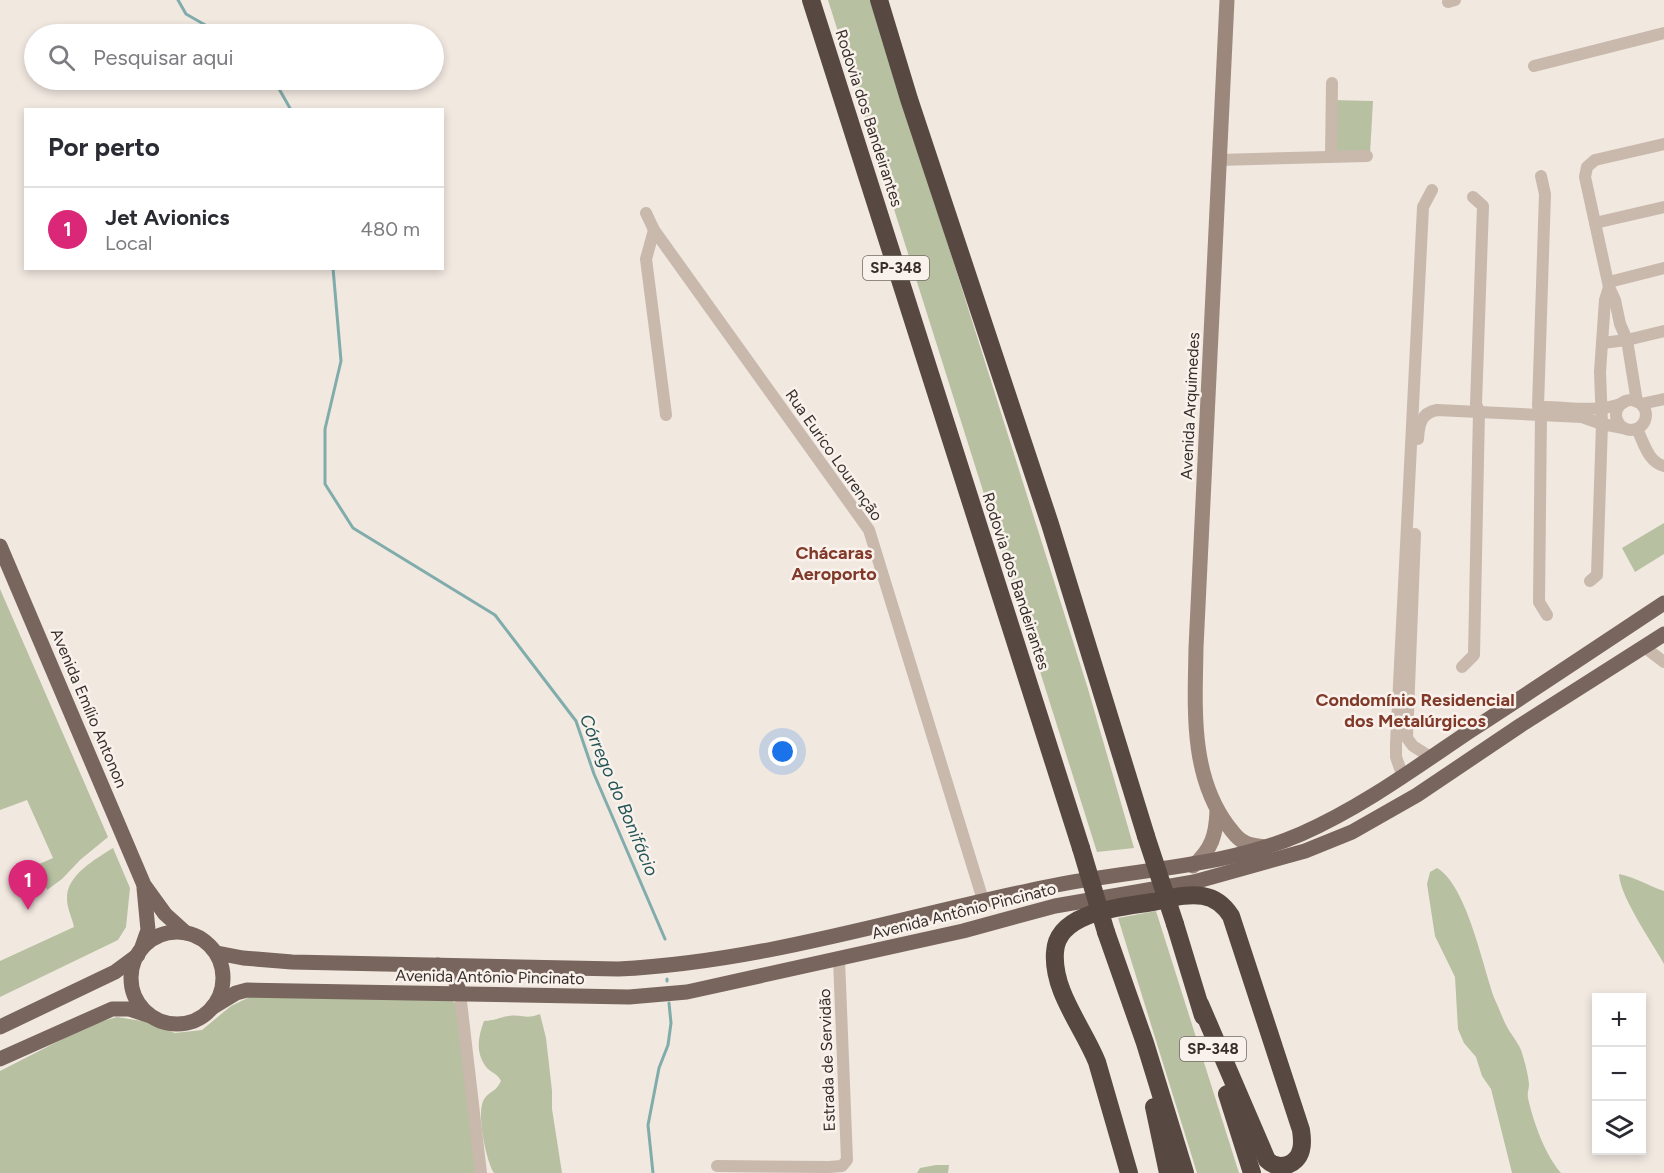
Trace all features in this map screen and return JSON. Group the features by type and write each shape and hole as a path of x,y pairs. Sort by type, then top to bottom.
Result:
{"highway":[{"name":"Rodovia dos Bandeirantes","path":"811,0 1082,848 1106,932 1145,1043 1185,1173"},
{"name":"SP-348","path":"879,0 913,110 1050,524 1252,1173"},
{"path":"1129,1173 1097,1062 1069,1006 1059,980 1054,951 1058,939 1065,929 1075,922 1104,911 1188,896 1204,896 1218,901 1231,916 1300,1130 1302,1149 1291,1164 1277,1166 1267,1160 1200,1004"},
{"path":"1145,1043 1152,1100 1168,1173"}],"main road":[{"name":"Avenida Arquimedes","path":"1227,0 1196,688 1196,739 1204,776 1217,811 1244,843 1266,847"},
{"name":"Avenida Emílio Antonon","path":"0,546 144,885"},
{"name":"Avenida Antônio Pincinato","path":"144,885 165,914 186,933 209,944 217,953 243,958 292,962 637,969 692,963 781,947 983,900 1120,874 1193,866 1266,847 1340,816 1432,758 1664,603"},
{"name":"Avenida Antônio Pincinato","path":"0,1059 112,1009 129,1009 166,1023 179,1024 192,1022 236,993 248,990 629,998 687,992 963,931 1055,906 1194,882 1264,864 1353,832 1442,779 1521,725 1664,634"},
{"path":"1403,777 1418,782 1442,779"},
{"path":"1193,866 1204,856 1210,846 1216,827 1217,811"},
{"path":"144,885 148,930 132,968 131,982 142,1008 154,1018"},
{"path":"0,1027 115,972 151,940 162,934 186,933"},
{"path":"815,940 837,952 839,959"},
{"path":"709,987 705,976 706,972 711,969 765,958 781,947"},
{"path":"213,1007 221,995 224,981 217,953"},
{"path":"438,965 454,978 460,993"}],"street":[{"path":"1534,66 1664,33"},
{"path":"1331,155 1332,84"},
{"path":"1539,410 1582,417 1632,430 1644,423 1646,418 1644,408 1639,403 1627,340 1609,284 1585,177 1587,167 1595,160 1664,144"},
{"path":"1219,160 1331,155 1367,156"},
{"path":"1541,176 1545,194 1539,410 1539,602 1547,615"},
{"path":"1403,777 1396,757 1396,744 1423,207 1432,190"},
{"path":"1462,667 1474,655 1483,206 1473,197"},
{"path":"1595,223 1664,207"},
{"name":"Rua Eurico Lourenção","path":"646,213 654,230 869,530 983,900"},
{"path":"654,230 646,259 666,415"},
{"path":"1609,284 1664,268"},
{"path":"1590,581 1597,574 1602,343 1605,300 1609,284"},
{"path":"1602,343 1627,340 1664,331"},
{"path":"1413,402 1478,408 1539,410 1612,408 1627,401 1639,403 1664,399"},
{"path":"1623,403 1616,415 1623,428"},
{"path":"1432,758 1413,746 1407,738 1419,427 1428,411 1478,408"},
{"path":"1637,429 1650,458 1656,464 1664,466"},
{"path":"1643,646 1664,662"},
{"name":"Estrada de Servidão","path":"717,1166 829,1167 842,1166 847,1160 839,959"},
{"path":"460,993 481,1173"}],"green space":[{"path":"828,0 871,0 1088,689 1134,848 1097,852"},
{"path":"1332,100 1373,101 1370,154 1331,155"},
{"path":"1664,523 1664,554 1635,572 1622,548"},
{"path":"0,589 108,837 47,890 37,865 53,858 27,800 0,810"},
{"path":"113,848 130,888 126,927 118,940 0,997 0,961 74,927 67,899 71,882 83,869"},
{"path":"1437,868 1448,877 1457,891 1473,928 1495,1000 1522,1053 1529,1080 1528,1098 1536,1127 1550,1157 1561,1173 1512,1173 1491,1089 1482,1076 1476,1057 1464,1043 1458,1029 1455,977 1435,936 1427,884 1430,872"},
{"path":"1619,874 1664,891 1664,964 1625,895"},
{"path":"1156,911 1239,1173 1197,1173 1118,918"},
{"path":"258,993 447,997 457,1004 482,1173 0,1173 0,1071 92,1024 117,1017 142,1021 175,1033 202,1030 231,1006"},
{"path":"540,1014 546,1038 552,1109 562,1173 494,1173 485,1147 481,1113 485,1098 497,1088 501,1081 487,1068 481,1057 479,1039 482,1027 484,1021 509,1016 531,1017"},
{"path":"949,1165 948,1173 917,1173 920,1168"}],"waterway":[{"name":"Córrego do Bonifácio","path":"178,0 186,14 204,24"},
{"name":"Córrego do Bonifácio","path":"280,90 290,108"},
{"name":"Córrego do Bonifácio","path":"333,270 341,361 325,429 325,484 353,528 495,615 576,721 594,774 665,939"},
{"name":"Córrego do Bonifácio","path":"653,1173 648,1125 659,1068 668,1045 671,1023 669,1003"}],"place":[{"name":"Jet Avionics","path":"28,910"}],"district":[{"name":"Chácaras Aeroporto","path":"834,563"},
{"name":"Condomínio Residencial dos Metalúrgicos","path":"1415,710"}]}
